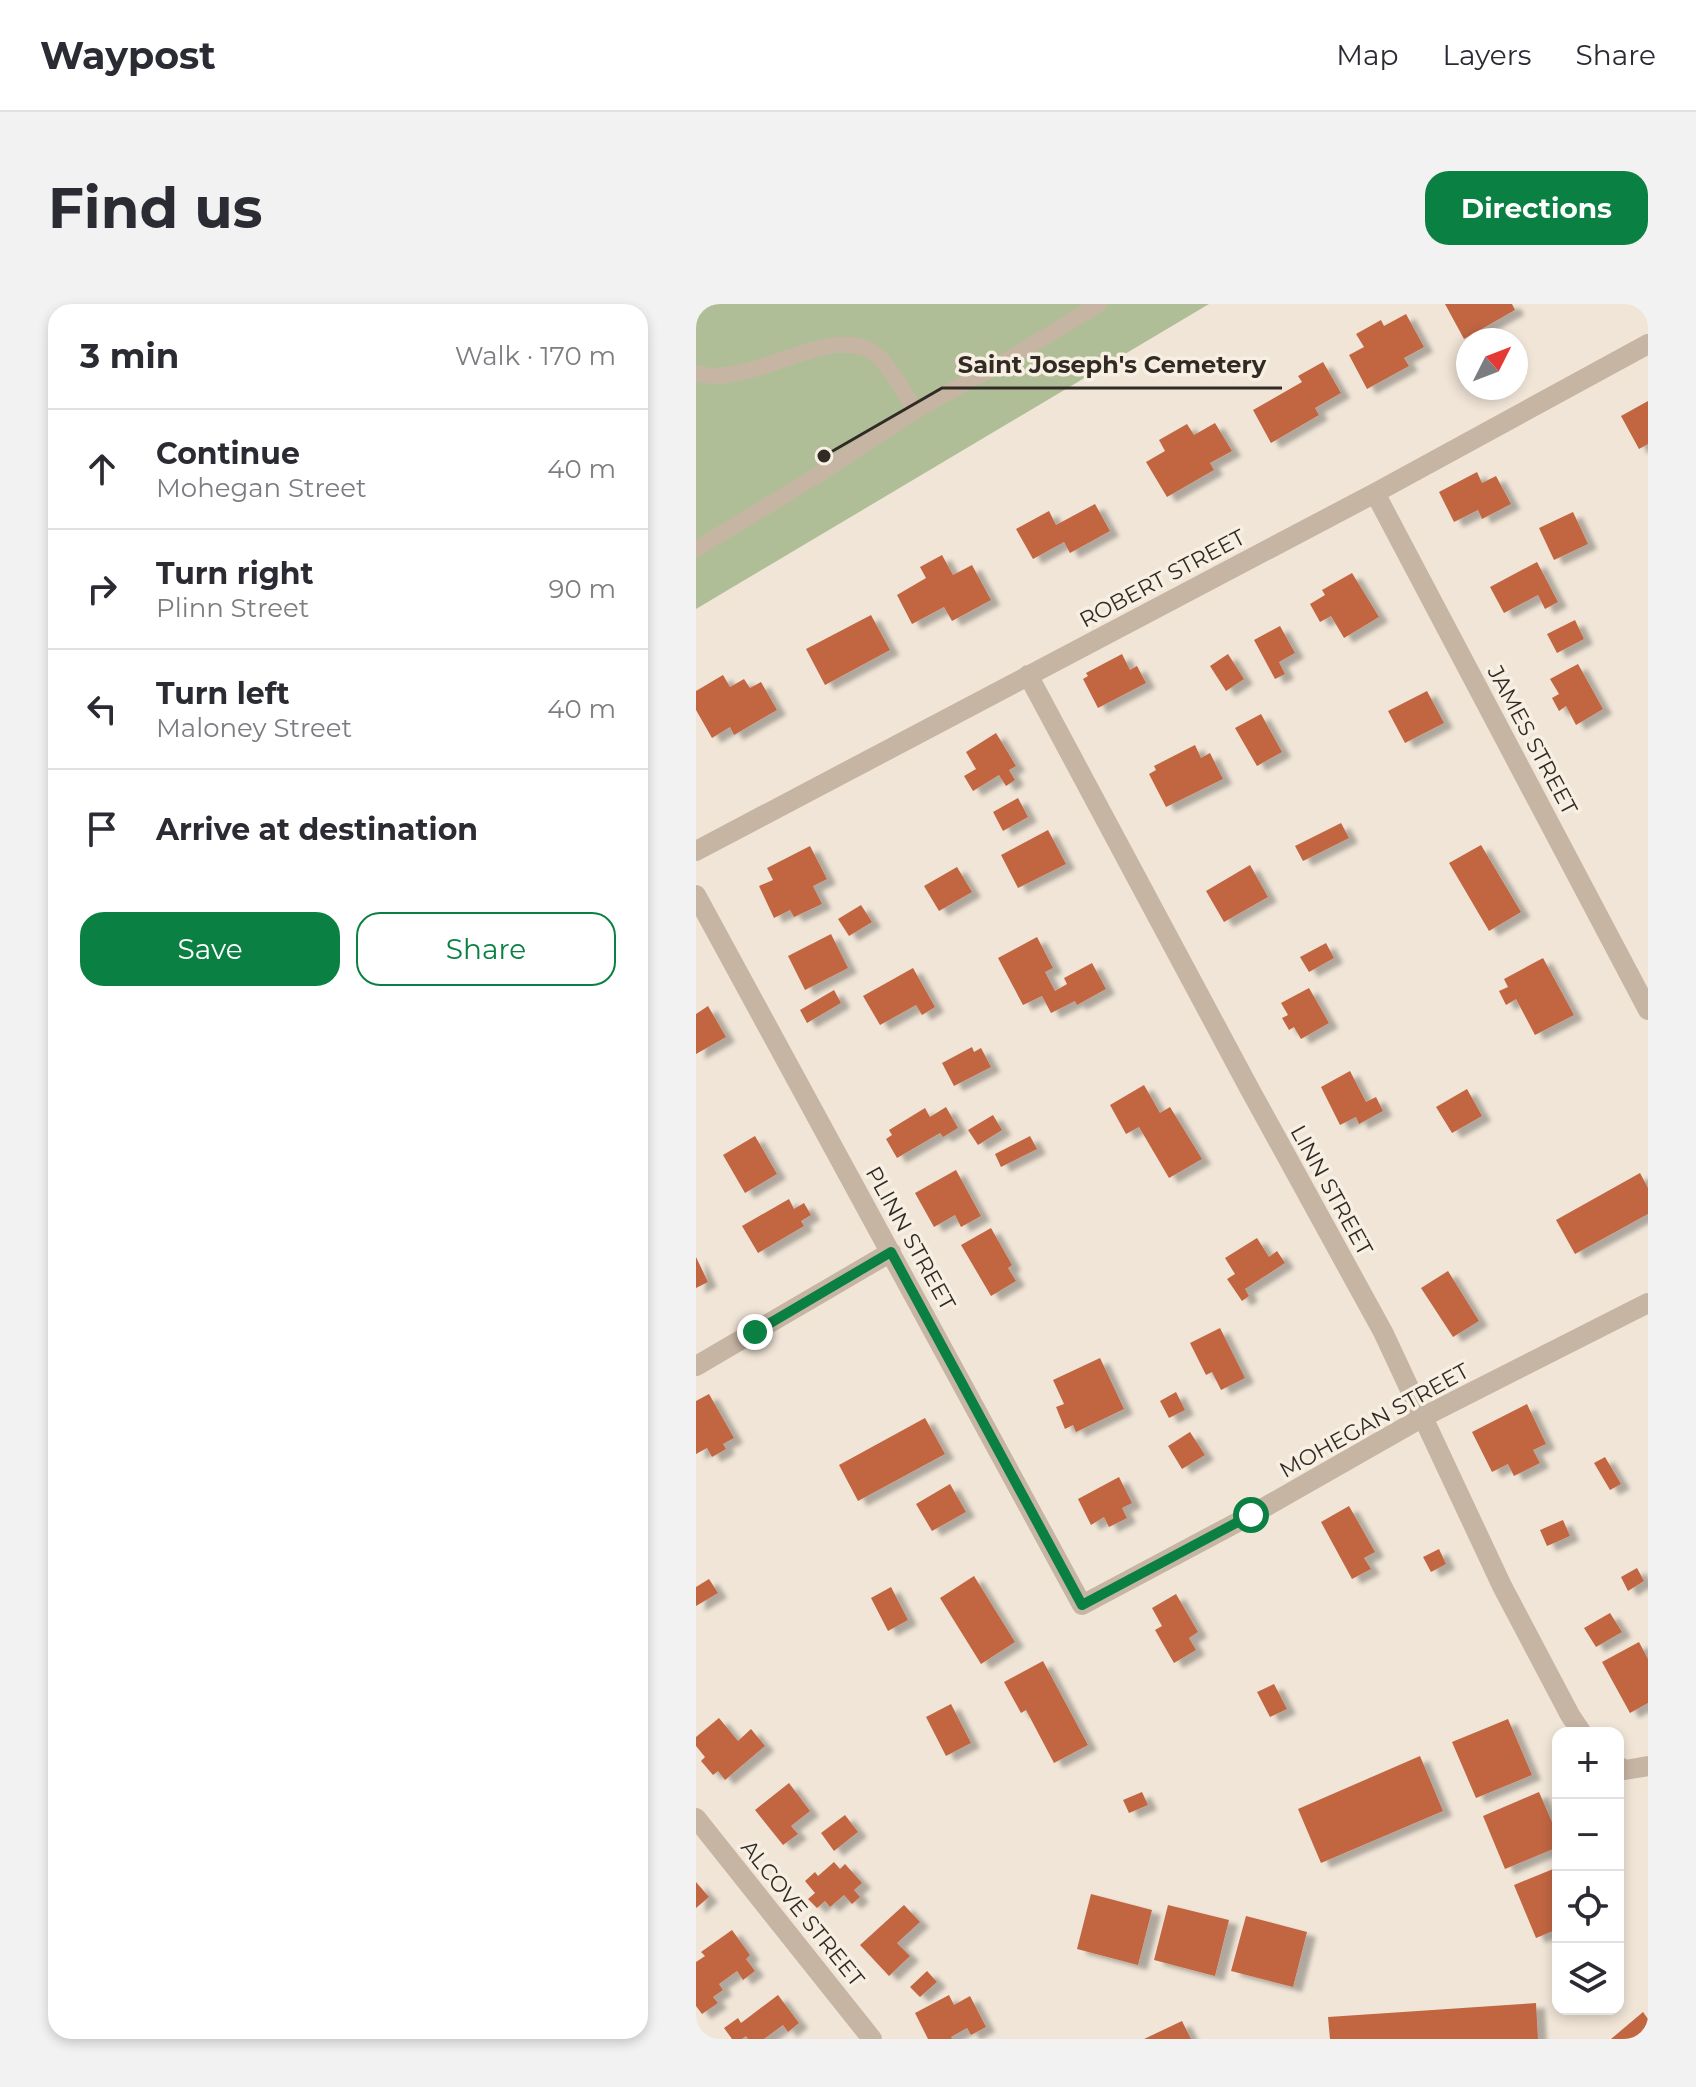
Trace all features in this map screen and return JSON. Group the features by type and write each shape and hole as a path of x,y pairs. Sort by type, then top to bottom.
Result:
{"street":[{"name":"ROBERT STREET","path":"696,851 1375,493 1648,344"},
{"name":"JAMES STREET","path":"1375,493 1648,1010"},
{"name":"LINN STREET","path":"1028,675 1383,1332 1502,1586 1578,1727"},
{"name":"PLINN STREET","path":"696,895 1082,1605"},
{"path":"696,1366 891,1252"},
{"name":"MOHEGAN STREET","path":"1082,1605 1251,1515 1423,1417 1648,1303"},
{"path":"1624,1769 1645,1766"},
{"name":"ALCOVE STREET","path":"696,1818 704,1842 872,2039"}],"lane":[{"path":"696,549 915,411 1099,304"},
{"path":"696,373 724,377 758,369 820,347 860,346 880,357 915,411"}],"green space":[{"path":"696,304 1209,304 696,609"}],"building":[{"path":"1445,304 1512,304 1515,310 1483,328 1458,328"},
{"path":"1406,314 1424,347 1404,358 1409,366 1367,389 1349,355 1364,347 1356,334 1381,320 1384,326"},
{"path":"1323,362 1341,393 1315,408 1319,415 1271,443 1253,410 1302,382 1298,376"},
{"path":"1648,401 1648,444 1639,449 1621,416"},
{"path":"1215,423 1232,451 1210,463 1214,470 1167,497 1146,462 1165,451 1159,440 1187,424 1194,435"},
{"path":"1477,472 1482,483 1496,476 1511,504 1482,519 1478,510 1454,522 1439,492"},
{"path":"1095,504 1110,531 1070,553 1064,542 1033,559 1016,529 1049,511 1056,525"},
{"path":"1573,512 1588,544 1554,560 1539,528"},
{"path":"942,555 953,575 972,565 991,600 952,621 944,607 912,624 897,595 926,578 920,567"},
{"path":"1537,562 1558,602 1545,609 1538,595 1504,613 1490,587"},
{"path":"1352,573 1379,617 1344,638 1331,616 1320,622 1310,604 1325,595 1322,590"},
{"path":"871,615 890,650 825,685 806,649"},
{"path":"1575,620 1584,639 1557,653 1547,634"},
{"path":"1280,626 1295,653 1279,662 1285,674 1275,679 1254,640"},
{"path":"1122,654 1130,670 1137,666 1146,683 1098,708 1083,679 1088,676 1086,673"},
{"path":"1228,654 1244,679 1226,691 1210,666"},
{"path":"1578,664 1603,709 1576,725 1566,706 1559,711 1552,698 1559,694 1550,679"},
{"path":"723,675 730,687 744,679 750,688 761,682 777,710 734,735 730,727 712,738 696,710 696,691"},
{"path":"1427,691 1444,723 1405,743 1388,711"},
{"path":"1261,714 1282,752 1257,766 1235,728"},
{"path":"996,733 1016,766 1009,770 1015,780 1006,786 999,775 973,791 964,776 976,769 966,752"},
{"path":"1195,745 1201,758 1210,753 1223,779 1166,807 1149,774 1156,770 1154,766"},
{"path":"1018,798 1028,817 1003,831 993,812"},
{"path":"1341,823 1349,838 1303,861 1295,846"},
{"path":"1048,830 1066,864 1018,888 1001,855"},
{"path":"1481,845 1521,912 1489,931 1449,863"},
{"path":"810,846 827,879 813,886 822,904 794,917 790,910 774,918 759,886 773,880 767,868"},
{"path":"1250,865 1268,897 1224,922 1206,891"},
{"path":"957,867 972,892 939,911 924,886"},
{"path":"861,905 872,922 849,936 838,919"},
{"path":"831,934 848,968 805,990 788,956"},
{"path":"1037,937 1053,968 1045,972 1055,991 1067,984 1064,978 1092,963 1106,989 1077,1005 1075,1001 1051,1013 1042,996 1023,1005 998,958"},
{"path":"1326,943 1334,958 1309,972 1300,957"},
{"path":"1543,958 1574,1015 1535,1035 1516,999 1506,1005 1499,991 1508,987 1504,979"},
{"path":"913,968 935,1007 922,1015 916,1005 880,1025 863,996"},
{"path":"1309,988 1329,1023 1301,1039 1294,1027 1289,1030 1282,1018 1288,1015 1281,1003"},
{"path":"834,990 841,1003 807,1023 800,1010"},
{"path":"708,1006 726,1037 696,1054 696,1014"},
{"path":"972,1047 974,1052 981,1048 991,1067 954,1086 942,1063"},
{"path":"1350,1071 1366,1102 1376,1097 1383,1111 1359,1124 1356,1117 1340,1125 1321,1087"},
{"path":"1144,1085 1160,1113 1170,1107 1202,1159 1169,1178 1139,1127 1126,1134 1110,1105"},
{"path":"1467,1089 1482,1116 1452,1133 1436,1107"},
{"path":"946,1107 958,1128 943,1137 940,1133 897,1158 886,1139 892,1135 889,1130 925,1108 930,1117"},
{"path":"993,1115 1002,1130 978,1145 968,1130"},
{"path":"755,1136 777,1174 745,1193 723,1155"},
{"path":"1030,1136 1037,1149 1001,1167 995,1154"},
{"path":"956,1170 981,1216 961,1227 955,1215 934,1227 915,1193"},
{"path":"1640,1173 1648,1188 1648,1214 1575,1254 1556,1220"},
{"path":"789,1199 794,1209 804,1203 811,1215 801,1221 804,1226 758,1253 742,1226"},
{"path":"991,1228 1012,1265 1008,1268 1016,1281 991,1296 961,1245"},
{"path":"1257,1238 1269,1257 1277,1251 1285,1263 1245,1289 1249,1296 1242,1301 1227,1279 1235,1274 1225,1258"},
{"path":"696,1257 708,1282 696,1288"},
{"path":"1448,1271 1479,1321 1453,1337 1421,1288"},
{"path":"1220,1328 1245,1378 1221,1390 1212,1372 1206,1375 1190,1343"},
{"path":"1100,1358 1124,1409 1076,1432 1073,1425 1065,1429 1056,1407 1064,1404 1053,1380"},
{"path":"1176,1392 1185,1410 1169,1418 1160,1401"},
{"path":"709,1394 734,1438 723,1444 726,1449 712,1457 707,1448 696,1454 696,1401"},
{"path":"1527,1404 1546,1444 1533,1450 1540,1463 1514,1476 1508,1464 1492,1472 1472,1432"},
{"path":"925,1418 945,1454 858,1501 839,1465"},
{"path":"1190,1432 1205,1455 1182,1469 1168,1446"},
{"path":"1605,1457 1621,1484 1610,1490 1594,1463"},
{"path":"1119,1477 1132,1503 1122,1508 1127,1518 1109,1527 1104,1517 1091,1525 1078,1499"},
{"path":"950,1484 966,1512 932,1531 916,1504"},
{"path":"1349,1506 1375,1552 1364,1558 1371,1569 1352,1579 1321,1522"},
{"path":"1563,1520 1570,1536 1547,1546 1540,1530"},
{"path":"1439,1549 1446,1564 1431,1572 1423,1557"},
{"path":"1637,1568 1644,1581 1628,1591 1621,1577"},
{"path":"974,1576 1015,1642 981,1664 940,1598"},
{"path":"709,1579 718,1593 696,1606 696,1587"},
{"path":"891,1587 908,1620 888,1631 871,1598"},
{"path":"1176,1594 1198,1632 1189,1638 1196,1650 1174,1663 1155,1630 1162,1626 1152,1608"},
{"path":"1610,1613 1622,1632 1596,1647 1584,1628"},
{"path":"1639,1642 1648,1659 1648,1703 1630,1713 1602,1662"},
{"path":"1043,1661 1088,1745 1054,1763 1026,1710 1021,1713 1004,1682"},
{"path":"1274,1684 1287,1709 1270,1717 1257,1692"},
{"path":"951,1704 971,1743 946,1756 926,1717"},
{"path":"719,1718 738,1741 751,1729 765,1746 725,1780 718,1771 713,1775 701,1761 705,1757 696,1746 696,1737"},
{"path":"1508,1719 1532,1775 1476,1798 1452,1742"},
{"path":"1420,1756 1443,1811 1321,1863 1298,1809"},
{"path":"789,1783 810,1811 791,1826 798,1834 783,1845 755,1810"},
{"path":"1142,1792 1148,1805 1129,1813 1123,1800"},
{"path":"1539,1792 1552,1822 1552,1849 1505,1869 1483,1816"},
{"path":"845,1815 858,1832 834,1851 821,1833"},
{"path":"834,1862 840,1869 845,1864 862,1883 854,1890 860,1897 852,1904 844,1895 830,1907 825,1901 817,1908 808,1899 815,1893 805,1881 815,1872 818,1876"},
{"path":"1552,1869 1552,1931 1536,1938 1514,1885"},
{"path":"696,1882 709,1897 696,1908"},
{"path":"1091,1894 1152,1910 1138,1965 1077,1949"},
{"path":"904,1905 920,1922 897,1943 910,1956 889,1976 860,1945"},
{"path":"1168,1905 1229,1920 1215,1976 1154,1960"},
{"path":"1246,1916 1307,1932 1293,1987 1231,1971"},
{"path":"732,1930 750,1955 746,1959 755,1971 743,1980 737,1971 719,1984 723,1990 713,1997 718,2003 702,2014 696,2006 696,1962 705,1956 701,1952"},
{"path":"927,1971 937,1982 920,1997 910,1987"},
{"path":"778,1995 799,2023 788,2032 783,2025 764,2039 748,2039 746,2036 732,2039 724,2028 738,2018 741,2023"},
{"path":"949,1995 954,2005 970,1996 986,2027 971,2035 967,2028 952,2039 928,2039 915,2013"},
{"path":"1536,2003 1538,2039 1330,2039 1328,2017"},
{"path":"1643,2012 1648,2019 1648,2039 1611,2039"},
{"path":"1182,2021 1191,2039 1144,2039"}],"place":[{"name":"Saint Joseph's Cemetery","path":"824,456"}],"route":[{"path":"755,1332 891,1252 1082,1605 1251,1515"}]}
